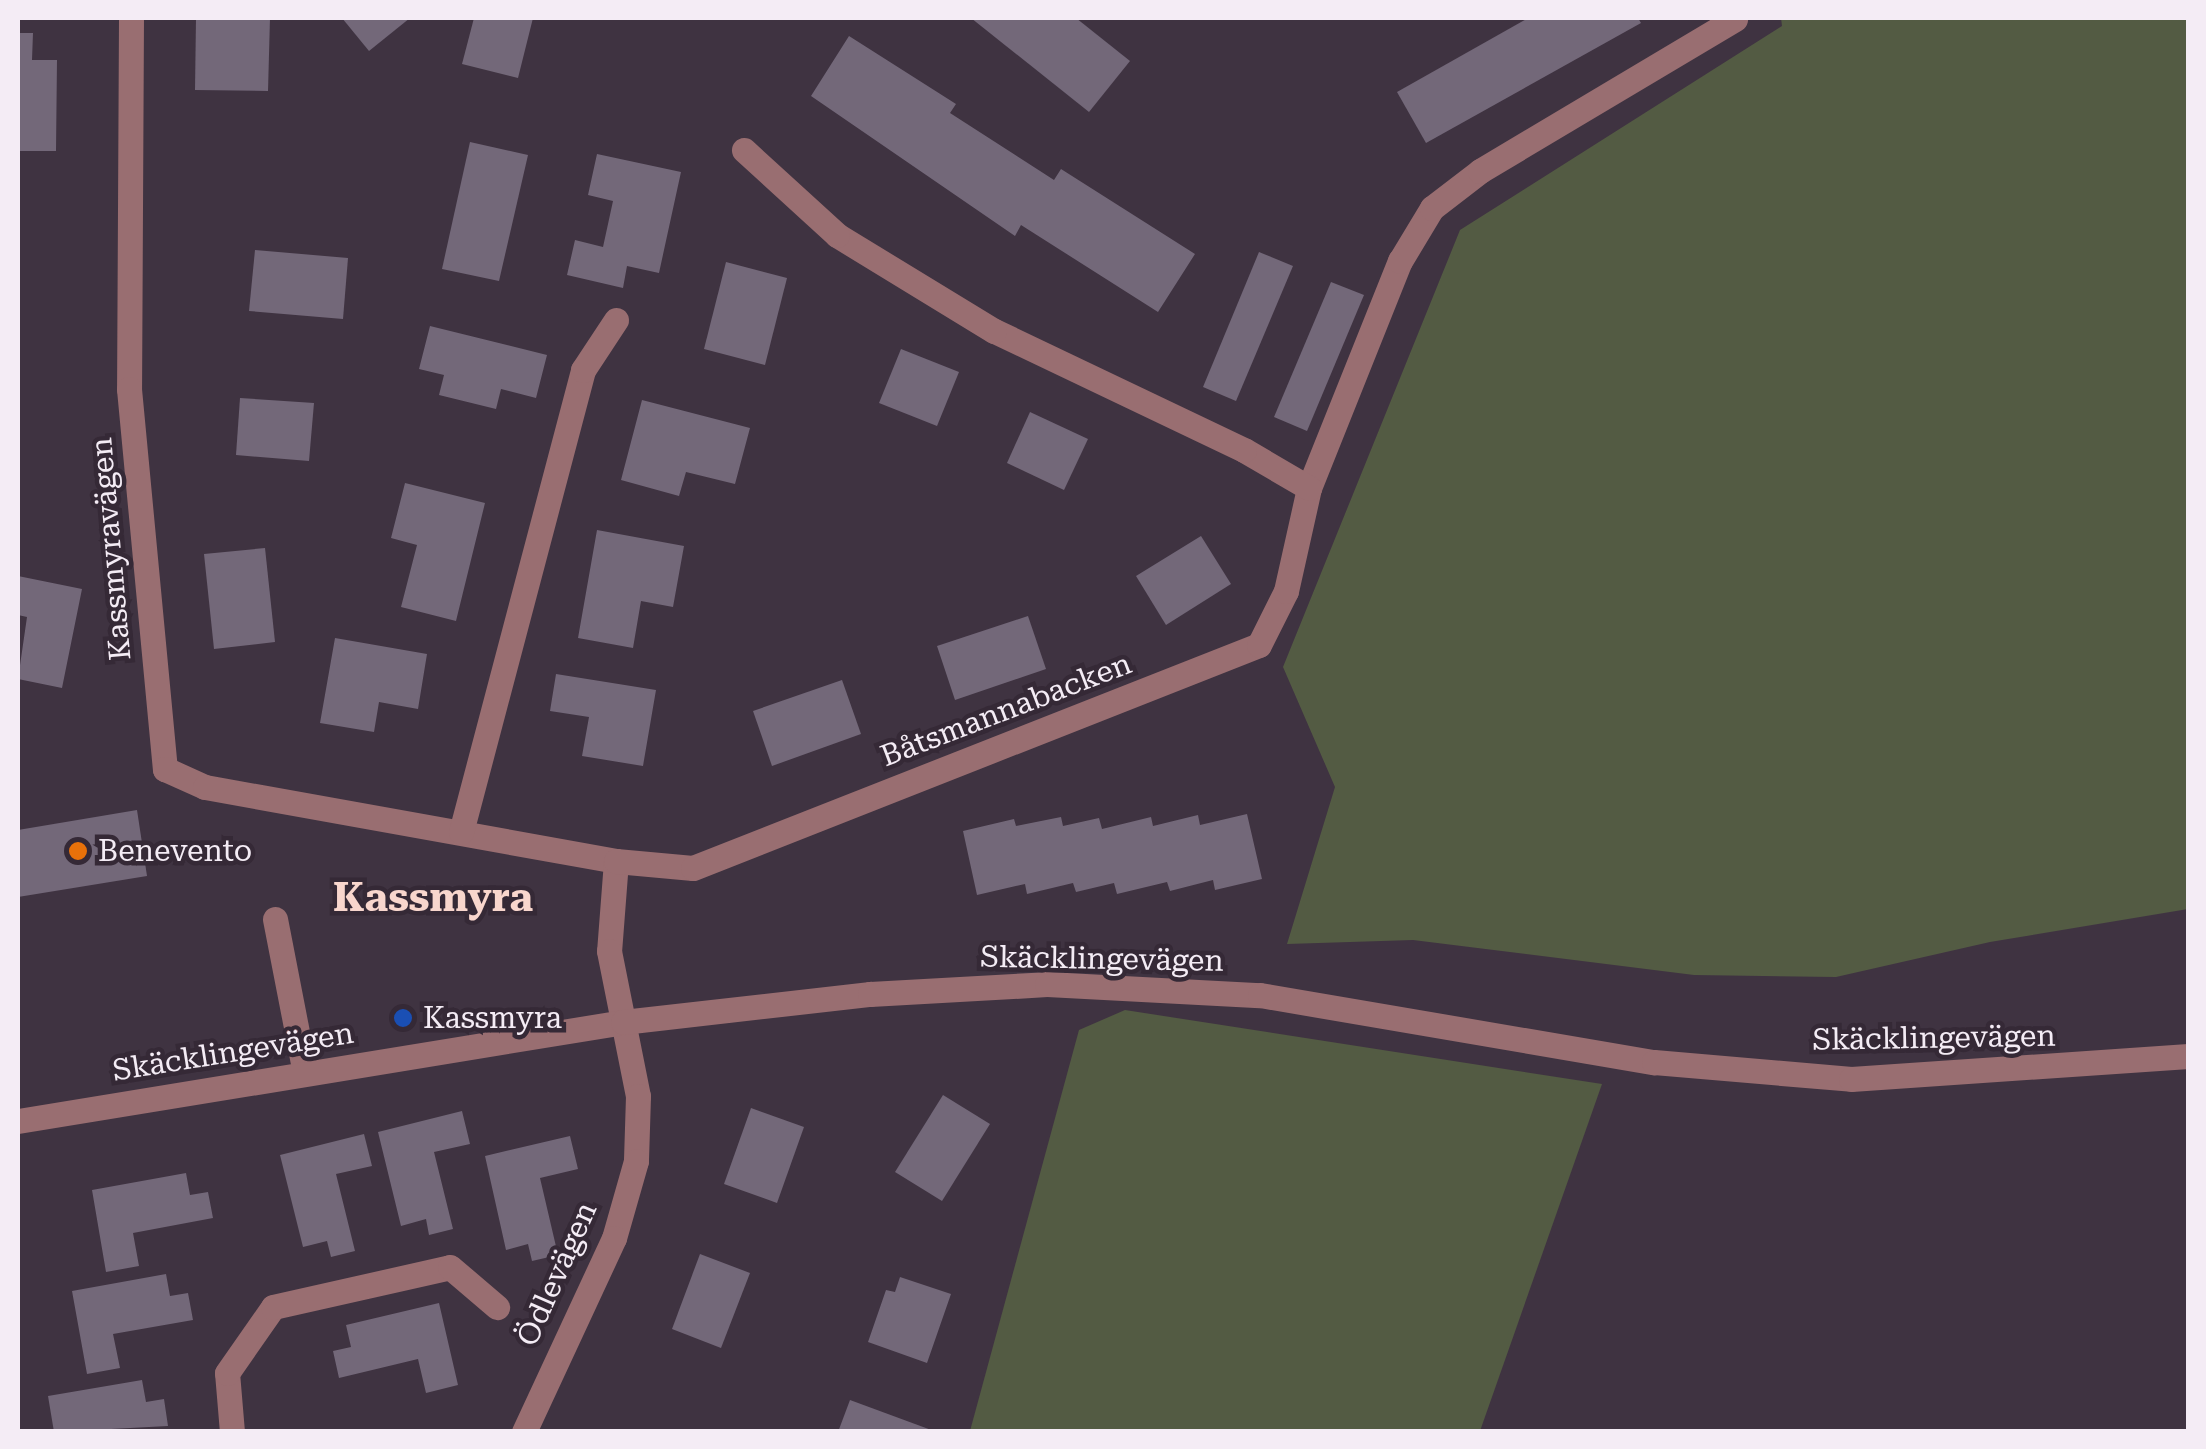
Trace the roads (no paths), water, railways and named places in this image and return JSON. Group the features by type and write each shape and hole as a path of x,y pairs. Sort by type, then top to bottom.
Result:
{"street":[{"name":"Kassmyravägen","path":"131,18 129,389 165,770 205,787 616,860"},
{"name":"Båtsmannabacken","path":"616,860 693,868 1259,645 1286,592 1308,488 1400,260 1432,208 1480,172 1735,19"},
{"path":"744,150 837,235 994,332 1244,450 1308,488"},
{"path":"462,832 584,370 616,320"},
{"path":"616,860 609,951 622,1022"},
{"path":"275,919 305,1072"},
{"name":"Skäcklingevägen","path":"18,1121 622,1022 870,994 1046,984 1260,994 1654,1062 1851,1079 2188,1056"},
{"name":"Ödlevägen","path":"524,1432 614,1238 636,1161 638,1096 622,1022"},
{"path":"232,1432 227,1373 273,1308 450,1267 497,1307"}],"place":[{"name":"Benevento","path":"78,851"},
{"name":"Kassmyra","path":"403,1018"}],"district":[{"name":"Kassmyra","path":"433,898"}]}
